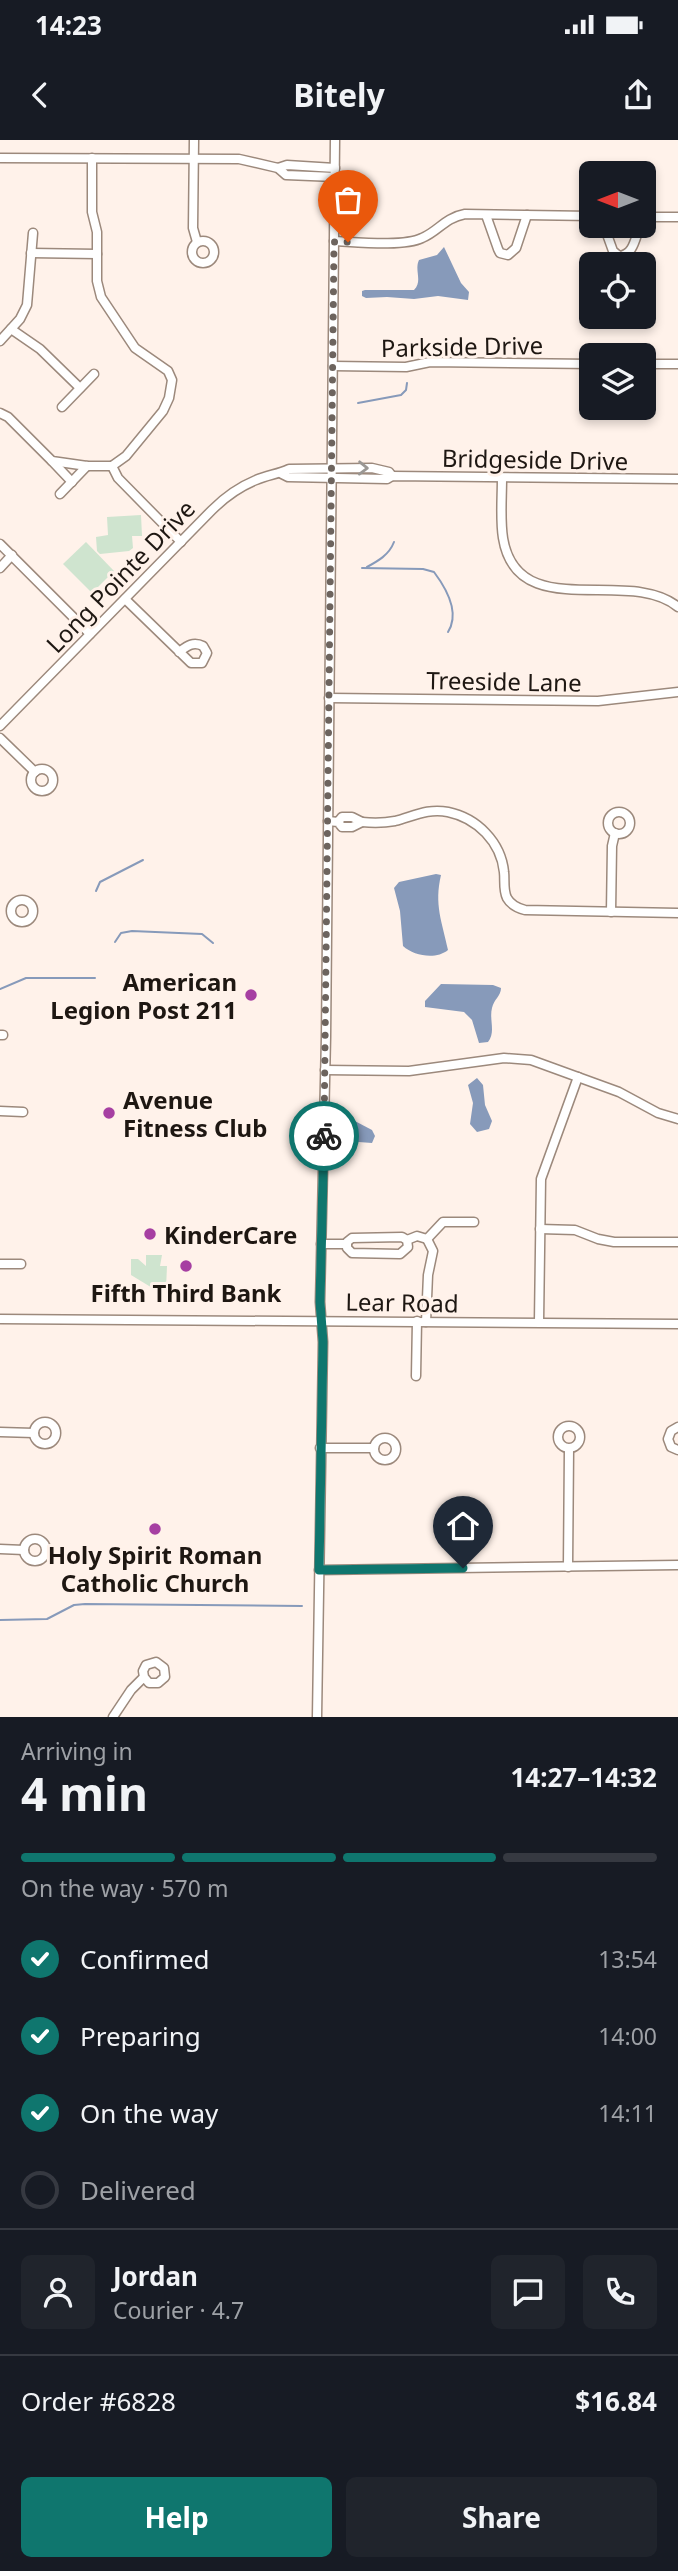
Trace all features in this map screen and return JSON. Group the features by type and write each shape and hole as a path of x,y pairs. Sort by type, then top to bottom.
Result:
{"street":[{"path":"194,140 193,228 197,242"},
{"path":"317,1717 335,140"},
{"path":"0,158 245,160 278,168 286,165 335,172"},
{"path":"52,461 112,466 126,456 163,411 169,398 172,380 168,372 143,356 130,342 101,297 97,281 97,232 92,212 92,158"},
{"path":"486,215 500,253 508,255 516,248 527,215"},
{"path":"334,242 414,241 429,235 442,223 457,216 579,216"},
{"path":"656,217 678,217"},
{"path":"0,341 23,315 27,304 33,233"},
{"path":"608,238 613,251 619,256 631,251 636,238"},
{"path":"32,253 97,254"},
{"path":"12,329 40,349 80,388"},
{"name":"Parkside Drive","path":"333,366 406,367 430,362 579,363"},
{"path":"656,364 678,364"},
{"path":"62,407 94,374"},
{"path":"0,413 8,417 72,482"},
{"path":"60,494 88,466"},
{"path":"112,466 118,478 181,542"},
{"name":"Long Pointe Drive","path":"0,726 229,495 258,479 282,474 289,469 332,473"},
{"name":"Bridgeside Drive","path":"332,473 377,469 389,472 392,476 678,479"},
{"path":"502,478 503,538 507,554 523,575 542,586 557,590 653,593 678,607"},
{"path":"0,544 90,634"},
{"path":"0,568 12,555"},
{"path":"125,598 179,652"},
{"name":"Treeside Lane","path":"329,698 598,701 678,692"},
{"path":"0,737 35,772"},
{"path":"328,821 338,822 342,827 349,828 362,822 391,821 430,810 460,816 475,823 495,846 504,868 505,893 513,905 528,911 678,913"},
{"path":"611,912 612,846 615,834"},
{"path":"0,911 11,911"},
{"path":"325,1070 421,1071 512,1058 531,1060 619,1092 667,1117 678,1119"},
{"path":"539,1322 541,1179 578,1077"},
{"path":"0,1111 23,1112"},
{"path":"428,1239 443,1222 474,1222"},
{"path":"540,1229 575,1230 606,1241 678,1242"},
{"path":"407,1240 417,1236 428,1239"},
{"path":"321,1244 346,1244 352,1238 402,1237 407,1240"},
{"path":"416,1376 433,1251 428,1239"},
{"path":"346,1244 352,1253 400,1254 407,1250 407,1240"},
{"path":"0,1264 22,1265"},
{"name":"Lear Road","path":"0,1319 678,1324"},
{"path":"678,1427 671,1431 668,1439 671,1447 678,1450"},
{"path":"0,1432 34,1433"},
{"path":"320,1448 374,1448"},
{"path":"568,1567 569,1449"},
{"path":"0,1549 24,1549"},
{"path":"319,1570 678,1565"},
{"path":"113,1717 131,1690 144,1677"}],"green space":[{"path":"141,515 142,536 132,536 133,548 129,551 100,554 97,551 96,537 108,535 107,517"},
{"path":"86,542 114,571 92,593 63,564"},
{"path":"146,1255 162,1255 160,1266 167,1266 166,1289 154,1289 131,1275 131,1259 138,1259 146,1266"}],"water":[{"path":"444,247 461,283 469,292 468,300 438,296 414,299 362,296 362,291 365,290 414,290 418,283 419,260 437,255"},
{"path":"441,875 439,904 448,950 425,956 403,946 400,911 394,888 399,882"},
{"path":"441,984 493,985 501,988 491,1012 492,1034 488,1042 479,1043 472,1020 464,1012 425,1007 425,1001"},
{"path":"477,1078 483,1085 485,1105 492,1121 489,1129 477,1132 470,1124 473,1103 468,1085"},
{"path":"351,1119 372,1130 375,1136 372,1143 345,1141 346,1121"}],"waterway":[{"path":"358,403 401,395 406,390 407,383"},
{"path":"367,567 386,554 394,542"},
{"path":"362,568 423,569 434,572 447,593 452,609 453,617 448,632"},
{"path":"96,891 100,882 143,860"},
{"path":"115,942 121,933 132,931 202,934 213,943"},
{"path":"0,989 26,978 95,978"},
{"path":"0,1620 47,1619 74,1605 85,1604 302,1606"}],"way so far":[{"path":"324,1136 334,242 348,242"}],"place":[{"name":"American Legion Post 211","path":"251,995"},
{"name":"Avenue Fitness Club","path":"109,1113"},
{"name":"KinderCare","path":"150,1234"},
{"name":"Fifth Third Bank","path":"186,1266"},
{"name":"Holy Spirit Roman Catholic Church","path":"155,1529"}],"route":[{"path":"324,1136 321,1200 320,1302 323,1342 319,1570 463,1568"}]}
